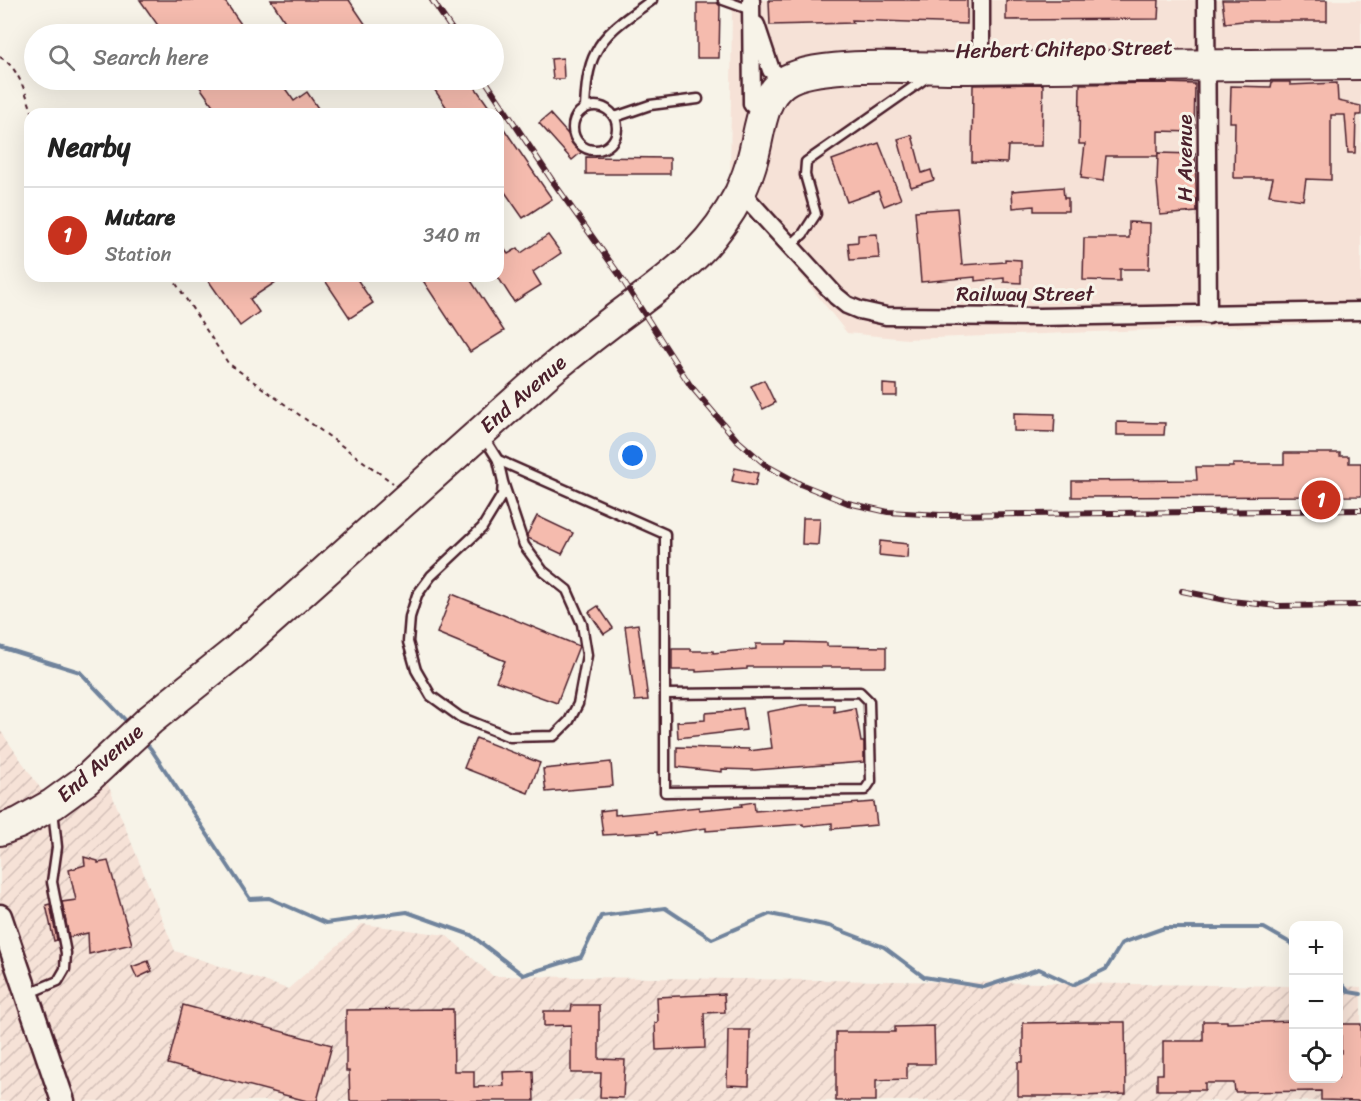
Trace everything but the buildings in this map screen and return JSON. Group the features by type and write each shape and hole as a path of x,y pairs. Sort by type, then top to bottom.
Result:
{"highway":[{"name":"Herbert Chitepo Street","path":"778,75 857,67 939,69 1361,45"},
{"name":"Herbert Chitepo Street","path":"778,75 794,58 818,53 981,50 1206,55 1361,64"},
{"name":"End Avenue","path":"193,684 213,659 484,408 552,350 669,263 690,244 708,225 723,201 738,163 752,104 760,84 778,75"},
{"name":"End Avenue","path":"0,830 53,804 86,780 150,720 236,651 481,431 581,345 695,257 714,236 741,192 753,159 765,108 775,91 778,75"}],"street":[{"path":"981,0 981,50"},
{"name":"H Avenue","path":"1206,0 1208,315"},
{"path":"751,5 778,75"},
{"name":"End Avenue","path":"751,5 752,104"},
{"name":"Railway Street","path":"741,192 836,296 847,305 859,310 886,316 1040,317 1361,311"},
{"path":"0,916 63,1101"}],"lane":[{"path":"585,108 586,86 595,52 614,29 651,0"},
{"path":"723,0 751,5"},
{"path":"789,247 803,234 816,214 805,175 807,162 939,69"},
{"path":"615,117 650,105 698,99"},
{"path":"598,106 605,108 615,117 617,124 615,139 603,148 589,149 577,141 574,134 575,119 585,108 598,106"},
{"path":"481,431 498,460 524,545 543,571 567,591 582,624 587,655 578,704 569,721 554,736 510,737 460,717 431,696 416,670 408,642 410,617 417,594 430,576 482,528 502,495 503,482"},
{"path":"498,460 665,534 665,694 665,792 865,790 871,781 869,701 860,692 665,694"},
{"path":"26,994 58,981 65,969 66,953 52,882 57,847 53,804"}],"path":[{"path":"0,57 8,62 21,84 31,108"},
{"path":"175,282 228,363 398,486"}],"shaded area":[{"path":"732,0 1361,0 1361,322 907,339 847,333 730,185"},
{"path":"0,730 54,808 107,782 175,951 288,989 362,924 446,935 493,976 1289,986 1289,1083 1343,1083 1343,986 1361,987 1361,1101 0,1101"}],"waterway":[{"path":"0,647 80,672 130,725"},
{"path":"145,742 250,899 269,898 326,923 407,912 471,935 523,975 581,957 601,916 665,908 712,939 770,914 829,926 884,947 924,977 984,987 1039,969 1073,985 1106,969 1122,943 1164,928 1264,928 1289,942"},
{"path":"1343,985 1349,992 1361,994"}],"railway":[{"path":"432,0 448,24"},
{"path":"492,90 504,108"},
{"path":"504,108 618,273 690,385 736,439 767,466 800,484 848,503 888,512 940,515 1361,510"},
{"path":"1182,591 1231,601 1277,606 1361,605"}],"place":[{"name":"Mutare","path":"1321,500"}]}
